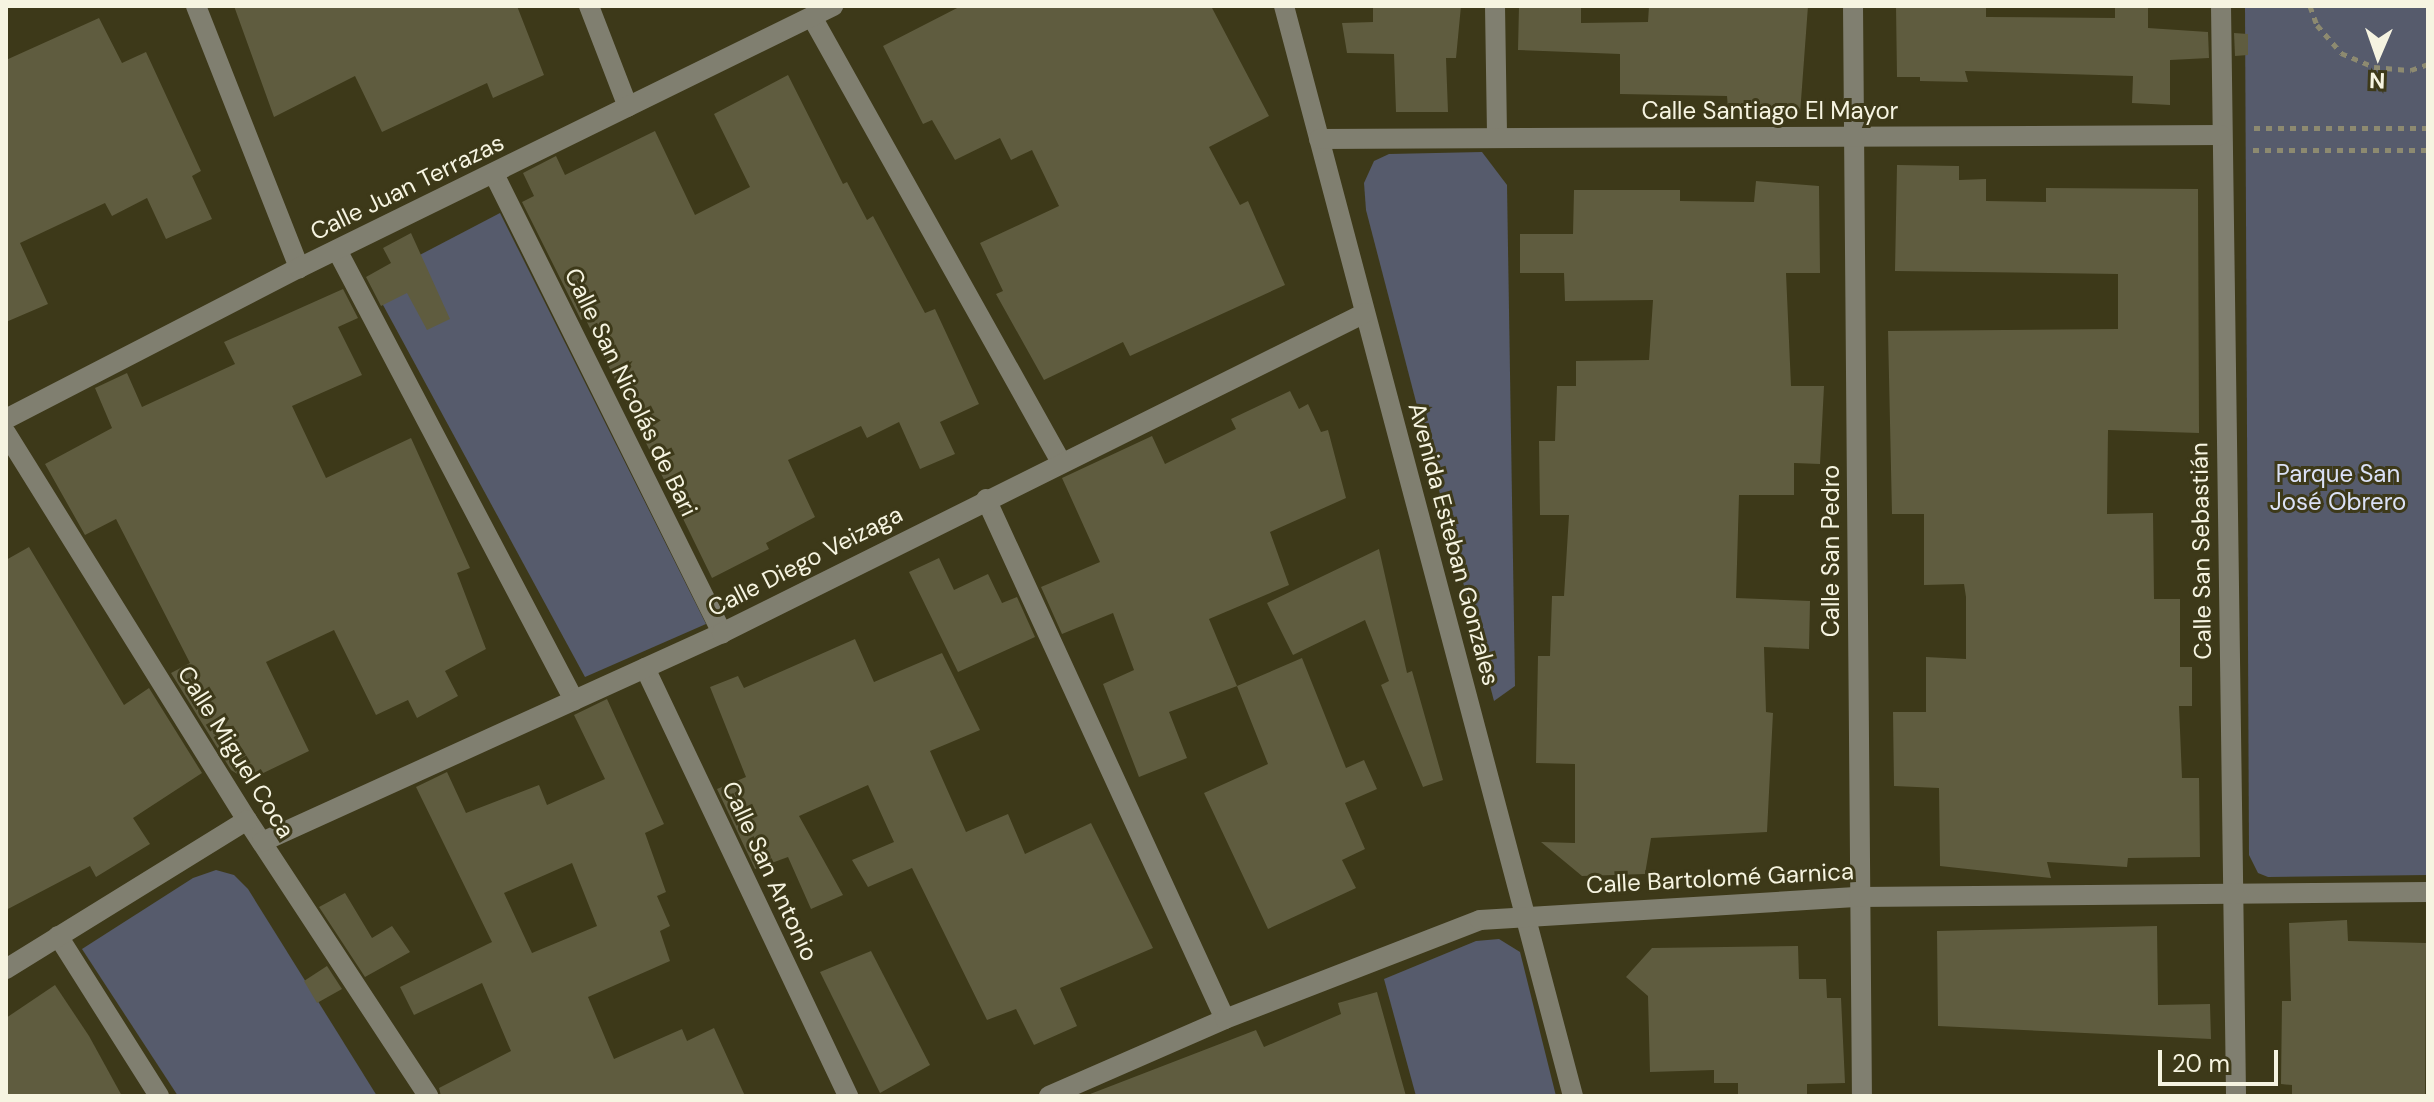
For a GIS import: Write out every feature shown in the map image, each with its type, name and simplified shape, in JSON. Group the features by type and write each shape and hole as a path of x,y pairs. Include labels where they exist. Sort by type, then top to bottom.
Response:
{"street":[{"path":"196,6 299,268"},
{"path":"589,6 628,107"},
{"name":"Calle Juan Terrazas","path":"6,419 299,268 833,6"},
{"name":"Avenida Esteban Gonzales","path":"1284,6 1573,1096"},
{"path":"1495,6 1497,138"},
{"name":"Calle San Pedro","path":"1853,6 1862,1096"},
{"name":"Calle San Sebastián","path":"2221,6 2236,1096"},
{"path":"812,17 1061,462"},
{"name":"Calle Santiago El Mayor","path":"1319,139 2221,135"},
{"name":"Calle San Nicolás de Bari","path":"494,174 722,633"},
{"path":"337,250 574,700"},
{"name":"Calle Diego Veizaga","path":"262,842 722,633 1365,313"},
{"name":"Calle Miguel Coca","path":"6,433 247,820 428,1096"},
{"path":"986,499 1225,1019"},
{"name":"Calle San Antonio","path":"645,668 848,1096"},
{"path":"6,969 247,820"},
{"name":"Calle Bartolomé Garnica","path":"1049,1096 1225,1019 1480,920 1527,914 1859,897 2428,892"},
{"path":"58,936 159,1096"}],"path":[{"path":"2310,6 2317,25 2341,53 2374,67 2411,70 2428,64"},
{"path":"2254,128 2428,128"},
{"path":"2253,150 2428,150"}],"green space":[{"name":"Parque San José Obrero","path":"2245,6 2428,6 2428,875 2268,877 2258,873 2249,855"},
{"path":"1482,152 1507,185 1515,686 1494,701 1366,210 1364,183 1374,161 1389,154"},
{"path":"500,213 706,624 585,677 370,281"},
{"path":"216,870 234,875 248,889 377,1096 178,1096 82,949 193,878"},
{"path":"1499,939 1520,952 1556,1096 1416,1096 1384,979 1476,941"}],"building":[{"path":"234,6 517,6 544,75 493,98 487,83 382,132 355,76 274,117"},
{"path":"961,6 1211,6 1269,116 1209,147 1240,205 1248,201 1285,285 1130,356 1123,342 1044,380 996,294 1003,291 980,243 1059,206 1032,150 1011,160 1000,138 955,160 932,120 923,124 883,46"},
{"path":"1373,6 1461,6 1456,58 1446,58 1448,112 1396,112 1394,54 1347,53 1342,23 1373,22"},
{"path":"1519,6 1581,6 1581,23 1648,22 1649,6 1808,6 1800,114 1728,109 1727,96 1620,94 1620,54 1518,50"},
{"path":"1896,6 1986,6 1986,17 2115,18 2115,6 2148,6 2148,28 2208,32 2209,58 2170,60 2170,105 2132,103 2133,76 1965,71 1968,82 1920,81 1920,77 1897,77"},
{"path":"99,18 122,63 146,52 201,171 192,176 212,219 166,239 147,198 112,216 105,203 20,243 48,304 6,322 6,60"},
{"path":"2234,33 2248,34 2248,55 2235,56"},
{"path":"788,75 843,184 847,182 867,220 873,216 925,313 935,309 979,404 940,422 955,454 920,469 899,422 867,438 861,426 788,460 815,517 766,543 769,549 712,578 585,318 581,320 522,202 534,196 523,173 556,156 565,175 655,131 695,215 750,187 714,114"},
{"path":"1897,165 1959,166 1959,180 1986,179 1986,201 2046,202 2046,188 2198,189 2199,433 2108,430 2107,514 2153,513 2154,599 2180,599 2180,667 2192,667 2192,706 2179,706 2182,778 2199,778 2200,857 2128,858 2127,867 2047,862 2051,878 1940,866 1939,788 1894,786 1893,712 1926,712 1926,657 1966,659 1966,597 1964,584 1924,585 1924,514 1892,514 1888,331 2118,329 2118,274 1895,271"},
{"path":"1756,181 1819,186 1820,273 1786,273 1791,386 1824,386 1820,464 1794,463 1794,495 1739,495 1736,598 1810,601 1809,649 1764,647 1766,712 1773,713 1767,832 1651,838 1645,874 1582,876 1541,842 1575,843 1575,764 1536,763 1538,656 1550,656 1552,596 1564,596 1569,515 1540,515 1539,441 1555,441 1557,386 1576,386 1576,361 1649,360 1653,300 1565,301 1564,273 1520,273 1520,234 1573,234 1574,190 1680,190 1680,201 1754,202"},
{"path":"411,233 450,319 427,330 407,293 381,306 366,277 391,263 383,248"},
{"path":"343,289 358,318 338,327 362,375 292,406 326,478 411,438 470,568 457,573 486,649 445,671 458,696 417,718 408,700 376,715 334,630 266,662 309,751 255,777 242,777 231,770 171,673 190,663 116,519 85,535 45,464 112,428 95,388 127,373 142,407 235,364 224,342"},
{"path":"1290,391 1299,409 1308,404 1321,432 1328,430 1346,498 1270,532 1289,585 1209,619 1237,686 1169,712 1187,758 1139,777 1103,684 1134,670 1113,613 1062,634 1041,587 1100,562 1062,478 1152,436 1165,464 1236,429 1231,419"},
{"path":"29,547 124,705 149,688 202,773 133,818 150,844 96,877 90,866 6,910 6,560"},
{"path":"1379,549 1407,673 1412,671 1443,780 1423,787 1381,685 1389,681 1365,620 1293,655 1267,603"},
{"path":"939,558 954,590 988,574 1002,603 1017,597 1035,637 958,672 909,572"},
{"path":"855,639 874,682 942,653 980,730 930,751 966,832 1008,814 1025,854 1091,823 1153,948 1060,988 1077,1026 1034,1045 1016,1009 987,1020 912,868 868,887 852,860 894,842 868,785 799,816 843,895 811,909 788,857 755,869 717,789 746,777 710,687 738,676 744,688"},
{"path":"1302,658 1346,768 1364,760 1377,789 1345,803 1365,849 1342,860 1356,888 1268,929 1204,793 1268,764 1237,686"},
{"path":"607,699 664,824 645,833 666,892 657,896 670,926 660,931 670,961 588,997 614,1059 682,1029 687,1041 714,1028 745,1096 441,1096 439,1088 511,1051 482,983 414,1015 400,987 492,942 416,787 447,772 466,813 539,785 547,805 605,779 574,715","holes":["572,863 597,926 532,953 504,893"]},
{"path":"345,893 372,938 392,926 410,952 365,977 319,907"},
{"path":"2347,920 2348,941 2426,943 2425,1096 2292,1096 2292,1085 2281,1084 2282,1001 2291,1001 2289,923"},
{"path":"2157,926 2158,1005 2210,1004 2211,1039 1938,1026 1937,931"},
{"path":"1798,946 1799,979 1826,979 1827,998 1841,998 1845,1083 1807,1084 1807,1096 1738,1096 1738,1083 1714,1083 1714,1070 1650,1072 1648,996 1626,977 1652,948"},
{"path":"871,951 930,1065 880,1093 820,972"},
{"path":"327,966 342,989 317,1003 304,981"},
{"path":"55,985 89,1036 122,1096 6,1096 6,1018"},
{"path":"1377,992 1406,1096 1085,1096 1256,1030 1264,1047 1341,1014 1338,1003"}]}
